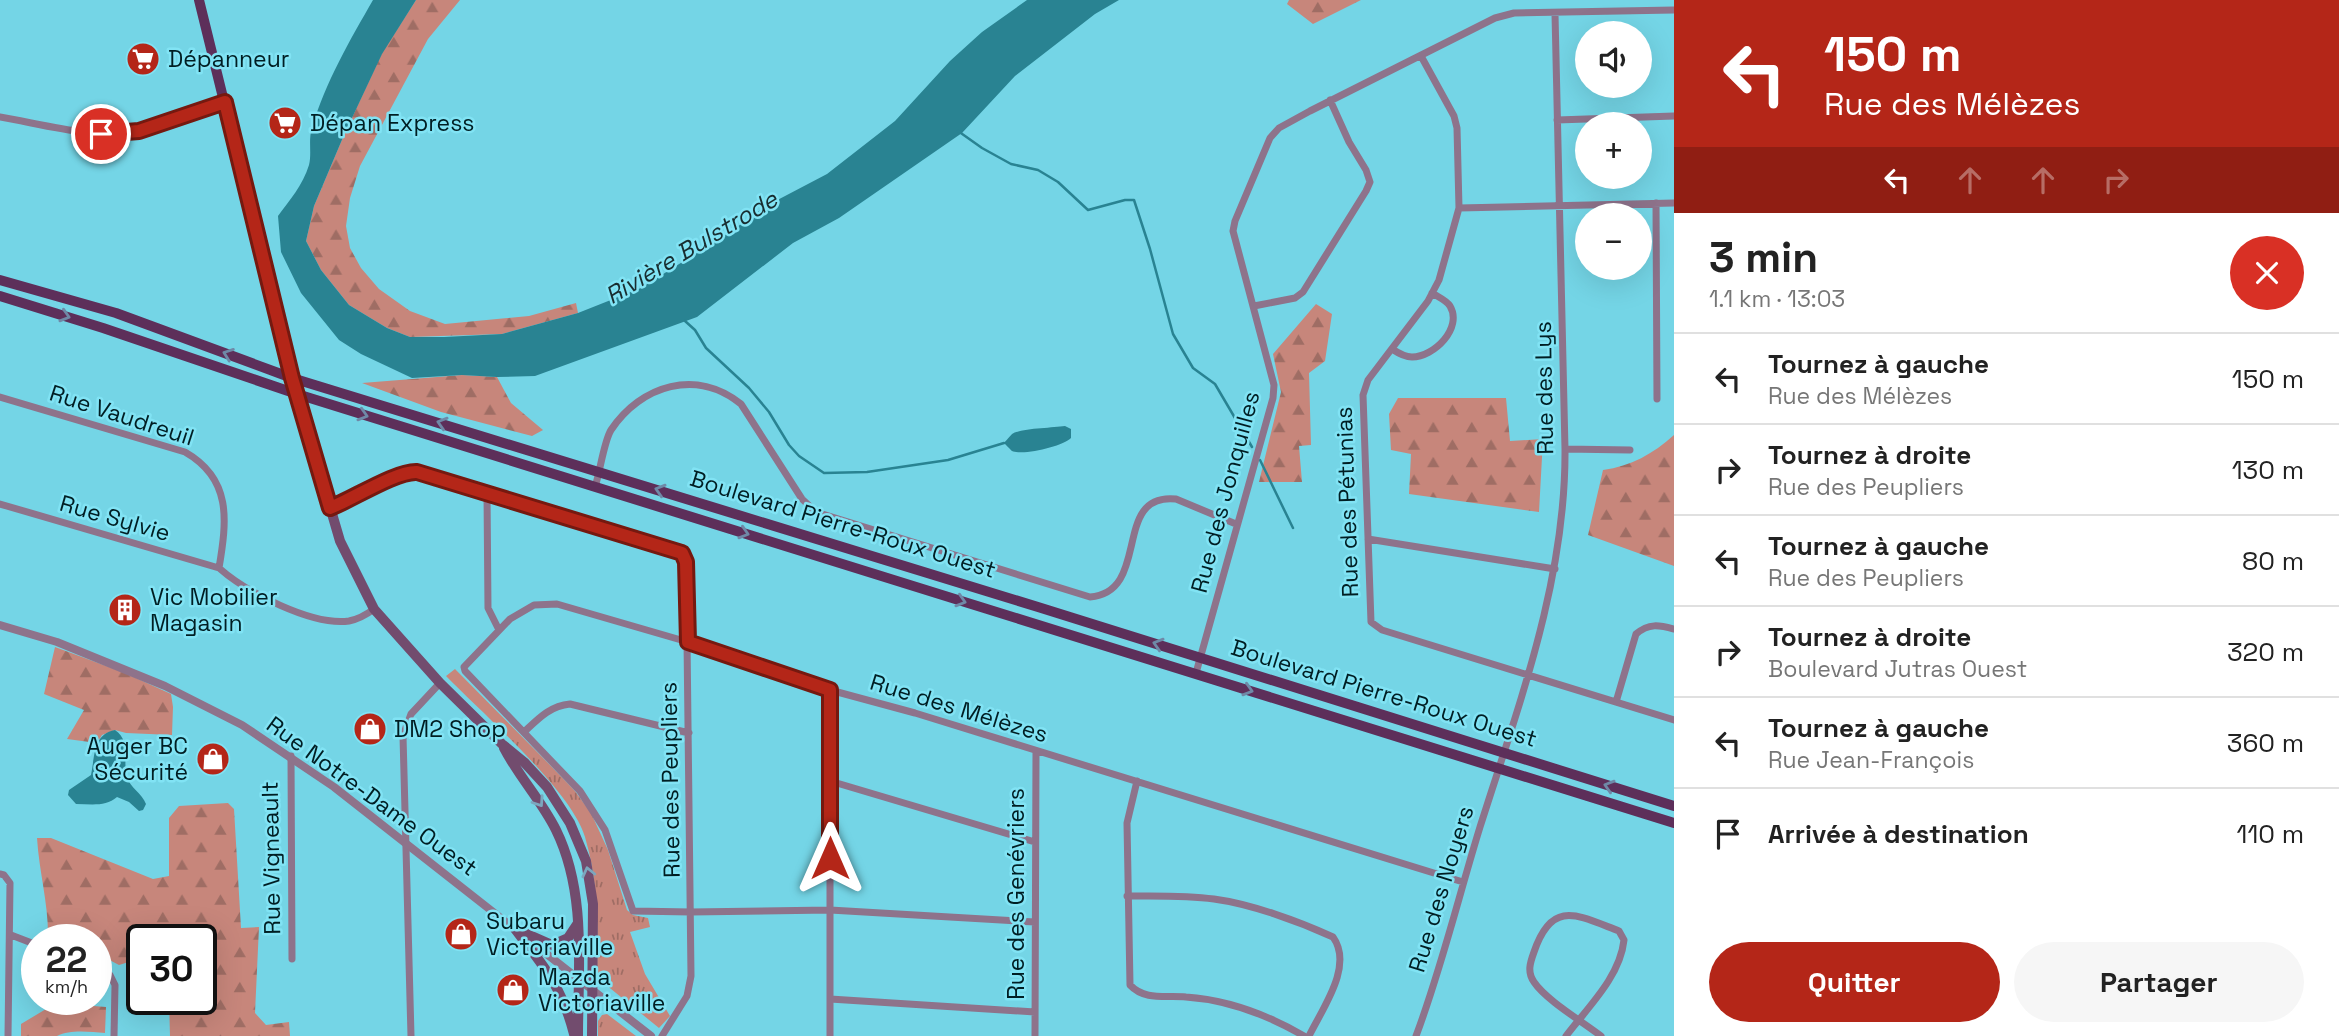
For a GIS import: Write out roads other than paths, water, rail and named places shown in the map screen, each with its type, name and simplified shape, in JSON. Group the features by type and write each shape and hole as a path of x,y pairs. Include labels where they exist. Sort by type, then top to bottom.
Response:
{"main road":[{"path":"199,0 292,378 330,508 350,564 374,609 440,683 524,762 560,806 570,823 586,861 593,904 592,1036"},
{"name":"Boulevard Pierre-Roux Ouest","path":"0,280 116,313 292,378 600,471 1674,806"},
{"name":"Boulevard Pierre-Roux Ouest","path":"0,296 297,394 1674,823"},
{"path":"502,744 516,771 557,832 574,888 578,923 576,1036"},
{"path":"515,929 552,945 568,939 578,923"},
{"path":"515,929 557,985 576,1036"}],"street":[{"name":"Rue des Jonquilles","path":"1196,673 1273,398 1274,385 1233,231 1235,220 1275,131 1330,100 1495,18 1514,13 1674,10"},
{"name":"Rue des Lys","path":"1503,752 1528,674 1555,569 1565,497 1555,14"},
{"name":"Rue des Pétunias","path":"1421,55 1454,116 1457,128 1459,208 1447,257 1432,293 1368,380 1363,395 1370,617 1375,627 1674,720"},
{"path":"1254,306 1295,298 1303,292 1370,182 1330,100"},
{"path":"0,117 101,134 118,134 139,131 225,102"},
{"path":"1557,120 1674,116"},
{"path":"1656,203 1657,399"},
{"path":"1459,208 1674,203"},
{"path":"1392,349 1404,356 1424,355 1444,340 1451,330 1454,317 1452,309 1432,293"},
{"path":"594,487 609,433 628,410 638,401 660,390 678,385 698,384 726,393 741,404 802,499 816,512 1090,597 1105,593 1121,579 1141,513 1153,501 1166,498 1185,502 1236,524"},
{"name":"Rue Vaudreuil","path":"0,397 173,448 198,460 213,475 221,491 225,510 219,568"},
{"path":"1565,449 1630,450"},
{"name":"Rue des Peupliers","path":"330,508 410,472 417,472 682,553 686,562 688,642 690,987 662,1036"},
{"path":"487,493 488,608 499,630"},
{"name":"Rue Sylvie","path":"0,505 219,568"},
{"path":"1368,539 1555,569"},
{"path":"219,568 247,589 268,600 324,618 352,621 374,609"},
{"name":"Rue des Mélèzes","path":"524,732 464,667 499,630 523,610 545,603 557,604 688,642 830,690 915,713 1463,882"},
{"path":"1616,702 1636,634 1643,628 1657,624 1674,629"},
{"name":"Rue Notre-Dame Ouest","path":"0,625 57,642 166,686 242,725 291,756 407,844 651,1036"},
{"path":"411,1036 403,736 411,714 440,683"},
{"path":"830,690 830,1036"},
{"path":"689,733 570,704 548,710 524,732 580,791 595,812 611,845 633,911 830,910 1035,922"},
{"name":"Rue des Genévriers","path":"1035,1036 1036,752"},
{"name":"Rue des Noyers","path":"1416,1034 1503,752"},
{"name":"Rue Vigneault","path":"291,756 292,959"},
{"path":"830,781 1035,842"},
{"path":"1127,896 1184,896 1216,900 1255,909 1333,937 1341,956 1338,971 1307,1036 1276,1019 1244,1008 1189,997 1138,993 1130,985 1127,896 1127,823 1137,781"},
{"path":"0,874 10,883 8,1036"},
{"path":"1566,1036 1579,1018 1612,976 1624,940 1619,931 1574,916 1558,917 1548,923 1540,934 1529,965 1530,976 1542,992 1579,1018 1601,1036"},
{"path":"11,935 21,939"},
{"path":"112,979 115,985 114,1036"},
{"path":"830,999 1035,1012"},
{"path":"1416,1034 1427,1036"}],"water":[{"path":"373,0 416,0 382,54 344,135 314,206 306,241 321,270 349,305 387,328 410,337 444,337 502,334 578,313 641,288 766,206 827,174 895,121 950,61 982,32 1027,0 1119,0 1095,14 1015,76 962,133 839,218 793,243 697,317 535,376 462,375 412,378 361,354 339,340 301,293 281,252 278,216 303,179 310,160 311,133 317,111 347,46"},
{"path":"1065,426 1071,429 1071,438 1052,447 1018,452 1012,451 1004,443 1017,432"},
{"path":"115,730 125,746 129,781 146,804 143,810 139,811 129,802 117,797 103,804 76,804 68,795 69,790 91,775 99,741 108,732"}],"waterway":[{"path":"958,131 1011,164 1038,170 1058,182 1088,210 1134,200 1173,334 1193,368 1215,384 1252,447"},
{"path":"685,321 695,330 706,348 749,388 799,456 824,473 867,472 948,460 1004,443"},
{"path":"1260,460 1293,528"}],"place":[{"name":"Dépanneur","path":"143,59"},
{"name":"Dépan Express","path":"285,123"},
{"name":"Vic Mobilier Magasin","path":"125,610"},
{"name":"DM2 Shop","path":"370,729"},
{"name":"Auger BC Sécurité","path":"213,759"},
{"name":"Subaru Victoriaville","path":"461,934"},
{"name":"Mazda Victoriaville","path":"513,990"}],"water label":[{"name":"Rivière Bulstrode","path":"691,247"}]}
